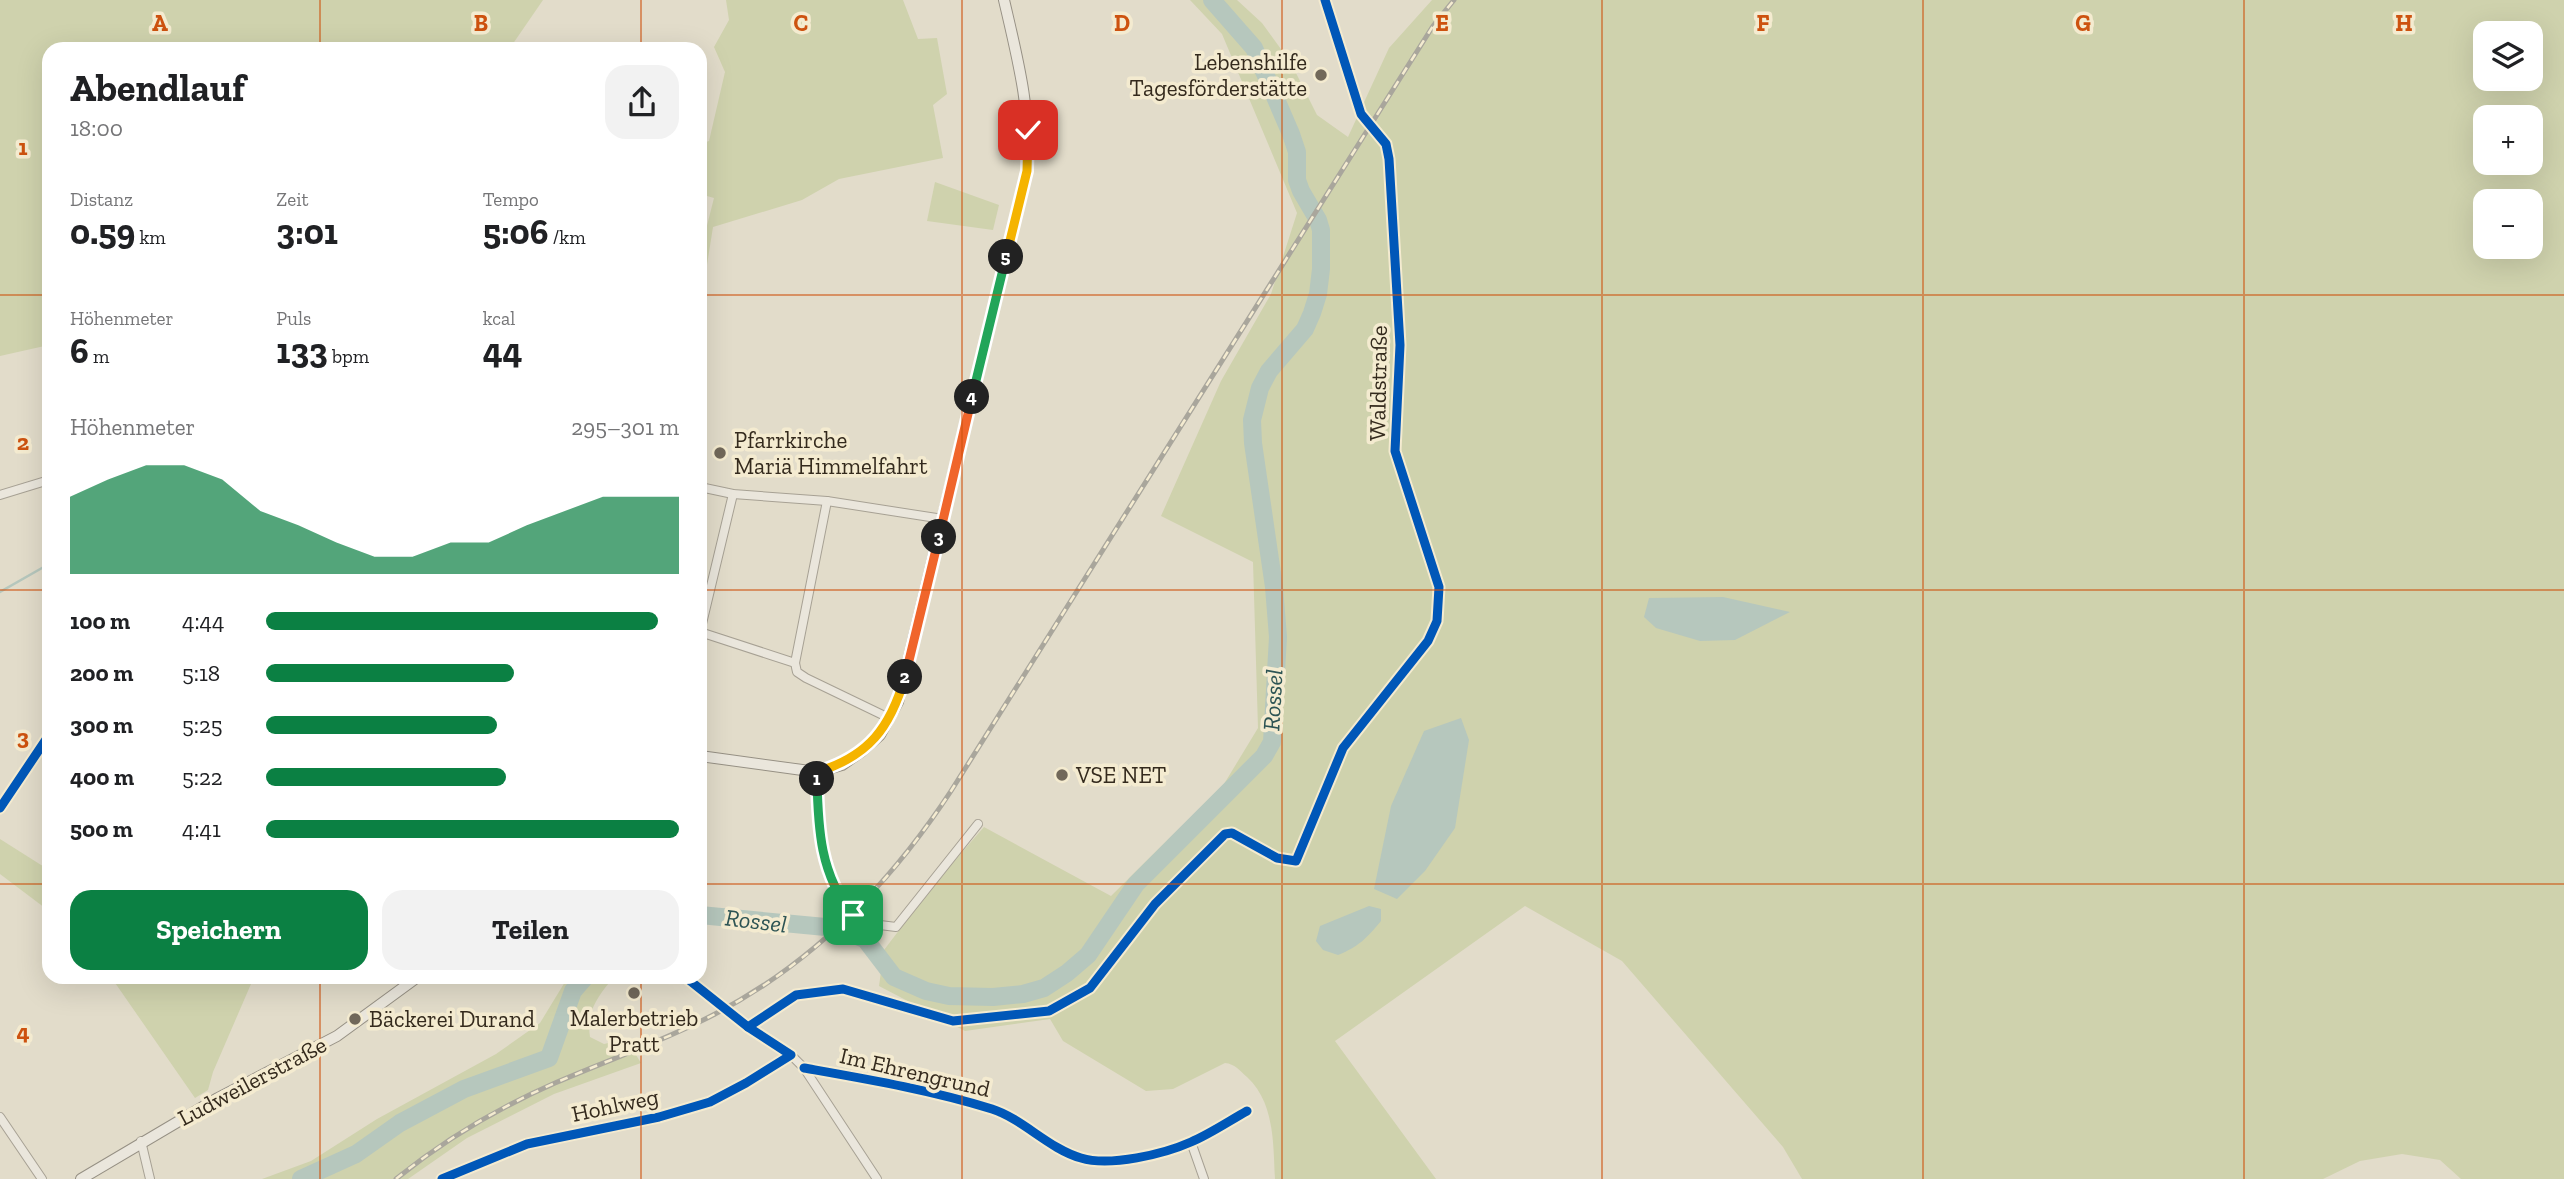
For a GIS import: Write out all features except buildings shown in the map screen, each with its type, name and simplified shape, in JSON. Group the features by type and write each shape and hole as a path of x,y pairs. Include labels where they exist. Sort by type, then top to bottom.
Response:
{"main road":[{"path":"707,757 817,772 842,765 880,735 898,702 1027,171 1028,130 1025,102 1004,0"},
{"name":"Ludweilerstraße","path":"81,1179 141,1141 337,1036 408,984"}],"street":[{"name":"Waldstraße","path":"1296,861 1343,748 1428,641 1437,621 1438,587 1395,451 1400,345 1390,159 1386,144 1361,114 1325,0"},
{"path":"0,495 42,482"},
{"path":"707,488 733,494 827,501 943,519"},
{"path":"707,603 733,494"},
{"path":"827,501 795,663 797,672 889,718"},
{"path":"707,634 795,663"},
{"path":"0,808 42,745"},
{"path":"817,772 818,818 825,863 834,886 853,915 864,923 896,928 978,824"},
{"path":"694,984 804,1068 877,1179"},
{"name":"Hohlweg","path":"442,1179 527,1144 659,1117 710,1102 747,1083 790,1055"},
{"name":"Im Ehrengrund","path":"804,1068 952,1098 996,1110 1046,1141 1082,1159 1118,1161 1191,1142 1247,1111"},
{"path":"0,1117 42,1179"},
{"path":"141,1141 150,1179"},
{"path":"1191,1142 1204,1179"}],"green space":[{"path":"0,0 543,0 514,42 42,42 42,347 0,356"},
{"path":"726,0 903,0 918,39 937,38 947,94 933,105 943,158 839,179 802,200 713,227 707,265 707,226 714,198 707,196 707,142 725,72 714,47 729,20"},
{"path":"1190,0 1237,0 1262,23 1291,63 1317,115 1348,137 1389,48 1432,0 2564,0 2564,1179 2461,1179 2440,1160 2402,1154 2360,1161 2323,1179 1802,1179 1783,1147 1622,961 1525,906 1335,1041 1436,1179 1275,1179 1273,1138 1268,1111 1256,1087 1232,1065 1225,1063 1173,1089 1146,1091 1063,1041 1050,1019 965,1031 879,986 884,950 935,883 984,827 1111,896 1224,784 1258,728 1253,562 1161,516 1221,381 1271,294 1297,213 1222,34"},
{"path":"935,182 999,205 993,230 927,221"},
{"path":"0,839 42,866 42,906 0,874"},
{"path":"116,984 251,984 213,1072 208,1090 195,1098"},
{"path":"564,984 608,984 594,1004 590,1019 590,1037 604,1044 626,1039 641,1063 554,1094 467,1138 408,1179 262,1179 311,1161 377,1119 496,1054 540,1023"}],"shaded area":[{"path":"1723,597 1790,612 1735,640 1700,641 1656,628 1644,617 1649,598"},
{"path":"1461,718 1469,740 1455,828 1425,871 1397,899 1374,889 1391,806 1424,731"},
{"path":"1369,906 1381,909 1381,921 1367,937 1338,955 1323,950 1316,941 1320,926"}],"waterway":[{"name":"Rossel","path":"707,916 836,928 865,939 894,977 926,991 949,996 993,997 1023,994 1044,988 1088,955 1136,884 1264,756 1272,742 1278,637 1252,420 1260,388 1269,371 1305,329 1312,313 1321,269 1321,230 1301,191 1297,180 1297,152 1254,48 1212,0"},
{"path":"0,592 42,568"},
{"name":"Rossel","path":"301,1179 356,1154 400,1123 464,1089 549,1058 573,991 579,984"}],"railway":[{"path":"396,1179 452,1138 513,1103 676,1033 751,993 818,945 876,889 951,791 1433,26 1454,0"}],"cycle path":[{"path":"748,1027 796,995 843,989 953,1021 1049,1011 1090,988 1155,904 1225,834 1232,833 1277,858 1296,861 1343,748 1428,641 1437,621 1439,587 1395,451 1400,345 1389,159 1386,144 1361,114 1325,0"},
{"path":"0,808 42,745"},
{"path":"442,1179 527,1144 659,1117 710,1102 791,1055 748,1027 694,984"},
{"path":"804,1068 922,1091 992,1109 1069,1154 1093,1160 1137,1158 1180,1147 1247,1111"}],"place":[{"name":"Lebenshilfe Tagesförderstätte","path":"1321,75"},
{"name":"Pfarrkirche Mariä Himmelfahrt","path":"720,453"},
{"name":"VSE NET","path":"1062,775"},
{"name":"Malerbetrieb Pratt","path":"634,993"},
{"name":"Bäckerei Durand","path":"355,1019"}],"route":[{"path":"853,915 834,886 825,863 820,841 817,772 842,765 862,751 880,735 898,702 1027,171 1028,130"}]}
